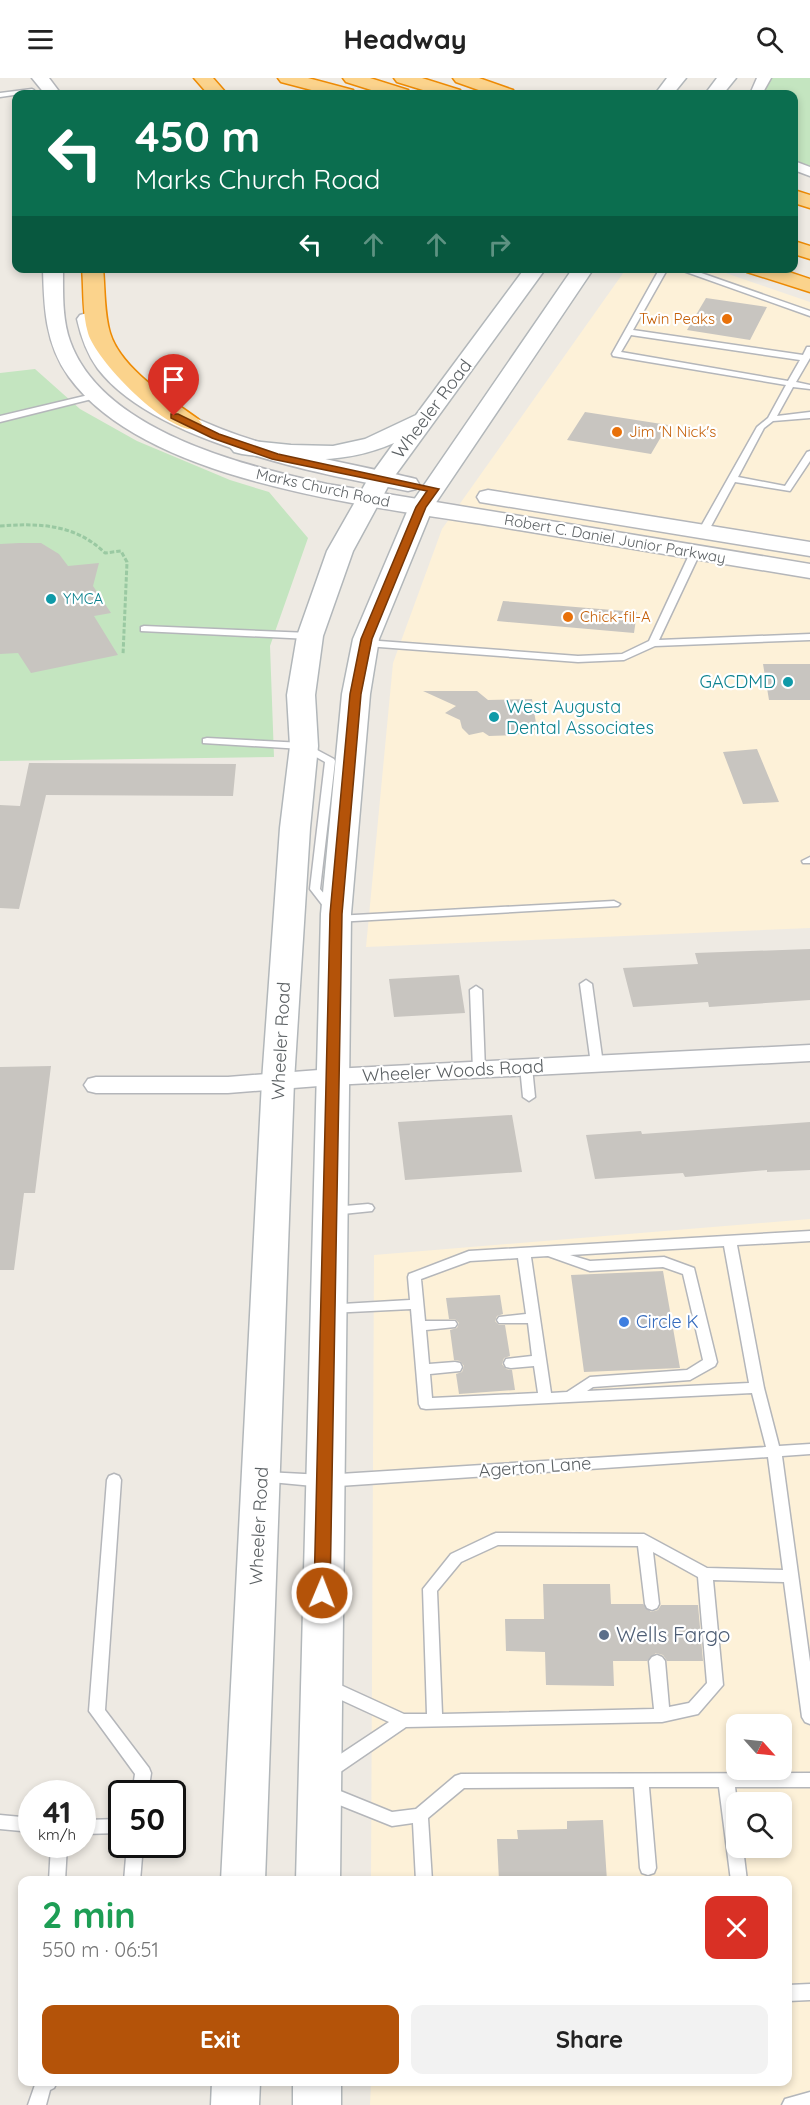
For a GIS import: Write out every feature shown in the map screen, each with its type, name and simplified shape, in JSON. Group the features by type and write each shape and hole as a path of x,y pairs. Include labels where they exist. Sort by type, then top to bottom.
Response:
{"highway":[{"path":"203,78 214,90"},
{"path":"352,78 389,90"},
{"path":"403,78 440,90"},
{"path":"462,78 495,90"},
{"path":"290,79 311,90"},
{"path":"290,79 331,90"},
{"path":"93,273 99,333 106,347 133,382 190,424"},
{"path":"770,273 810,286"}],"main road":[{"path":"667,90 677,78"},
{"path":"717,90 727,78"},
{"name":"Wheeler Road","path":"243,1876 278,1081 294,840 304,746 301,695 310,636 340,551 375,489 532,273"},
{"path":"318,1876 336,917 356,694 366,643 427,498 460,446 581,273"},
{"path":"242,447 298,454 334,454 366,447 393,436 429,413"},
{"path":"235,2105 236,2086"},
{"path":"317,2086 317,2105"}],"street":[{"name":"Marks Church Road","path":"53,273 60,341 76,371 97,395 141,427 191,452 283,482 375,489 427,498"},
{"name":"Marks Church Road","path":"82,273 86,316 91,337 108,368 143,399 190,424 242,447 306,465 375,489"},
{"name":"Robert C. Daniel Junior Parkway","path":"427,498 704,530 810,549"},
{"name":"Robert C. Daniel Junior Parkway","path":"427,498 695,553 810,572"},
{"name":"Wheeler Woods Road","path":"96,1085 228,1085 332,1077 810,1053"}],"lane":[{"path":"15,90 34,85"},
{"path":"661,273 616,354 792,382 810,387"},
{"path":"692,273 810,314"},
{"path":"628,332 806,358"},
{"path":"704,530 757,433 771,419 810,349"},
{"path":"0,419 97,395"},
{"path":"771,419 810,415"},
{"path":"733,479 787,489 810,454"},
{"path":"653,643 695,553"},
{"path":"144,629 310,636"},
{"path":"366,643 578,659 624,657 653,643 810,637"},
{"path":"207,741 304,746 330,761 315,889 336,917 399,918 614,904"},
{"path":"586,984 597,1064"},
{"path":"476,990 479,1070"},
{"path":"526,1067 530,1097"},
{"path":"331,1211 368,1208"},
{"path":"757,1388 426,1404 414,1276 469,1256 810,1236"},
{"path":"730,1241 757,1388 774,1452 810,1717"},
{"path":"524,1252 545,1398"},
{"path":"546,1252 590,1266 664,1262 688,1270 710,1362 690,1375 590,1382 570,1397"},
{"path":"329,1308 417,1304"},
{"path":"504,1320 533,1318"},
{"path":"418,1326 450,1324"},
{"path":"511,1363 539,1361"},
{"path":"423,1370 455,1366"},
{"name":"Agerton Lane","path":"261,1476 324,1480 810,1449"},
{"path":"114,1480 97,1711 143,1773 142,1780"},
{"path":"435,1719 430,1588 456,1558 496,1539 644,1540 705,1574 791,1576"},
{"path":"644,1540 652,1604"},
{"path":"320,1683 403,1721 662,1715 693,1710 715,1685 705,1574"},
{"path":"657,1661 662,1715"},
{"path":"403,1721 319,1784 392,1819 420,1815 461,1781 726,1780 738,1876"},
{"path":"641,1780 648,1868"},
{"path":"792,1780 810,1780"},
{"path":"420,1815 424,1876"},
{"path":"0,1822 18,1824"},
{"path":"57,1876 58,1858"},
{"path":"132,1876 134,1858"},
{"path":"792,1993 810,1992"},
{"path":"37,2105 44,2086"},
{"path":"791,2105 810,2100"}],"path":[{"path":"0,526 35,525 64,528 89,538 105,554 122,551 127,562 123,655"}],"shaded area":[{"path":"623,273 726,273 810,302 810,928 366,947 393,663 442,529"},
{"path":"810,1219 810,2105 370,2105 371,2086 792,2086 792,1876 371,1876 374,1255"}],"green space":[{"path":"765,78 810,78 810,169 798,162 798,90 760,90"},
{"path":"35,369 80,409 137,441 230,480 269,492 308,538 270,646 274,757 0,761 0,373"}],"building":[{"name":"Twin Peaks","path":"706,298 767,307 750,340 687,330"},
{"name":"Jim 'N Nick's","path":"585,412 668,425 651,454 567,440"},
{"name":"YMCA","path":"41,543 59,554 68,566 99,563 93,586 111,613 94,616 118,655 31,673 18,653 0,654 0,544"},
{"name":"Chick-fil-A","path":"503,601 637,612 634,633 497,621"},
{"name":"GACDMD","path":"763,664 810,664 810,700 769,700"},
{"name":"West Augusta Dental Associates","path":"423,691 477,691 488,700 532,699 537,729 516,735 489,736 483,732 469,735 462,728 460,720 445,713 456,706"},
{"path":"757,749 779,802 743,804 723,752"},
{"path":"29,763 236,764 233,796 46,795 19,909 0,908 0,805 20,806"},
{"path":"810,949 810,1000 709,1007 708,1002 633,1007 623,968 698,964 695,953"},
{"path":"459,975 465,1013 394,1017 389,979"},
{"path":"51,1066 35,1193 24,1193 14,1270 0,1270 0,1067"},
{"path":"512,1115 522,1172 405,1180 398,1122"},
{"path":"810,1122 810,1170 767,1172 767,1170 685,1177 683,1173 595,1179 586,1135 641,1131 642,1134"},
{"name":"Circle K","path":"663,1271 680,1368 584,1372 571,1275"},
{"path":"500,1295 503,1314 497,1316 495,1321 499,1325 505,1325 510,1356 504,1358 502,1364 506,1369 512,1370 515,1390 459,1394 456,1374 462,1372 464,1366 460,1361 454,1360 450,1330 457,1328 459,1323 455,1319 449,1319 446,1298"},
{"name":"Wells Fargo","path":"543,1584 610,1584 611,1604 643,1604 651,1612 658,1610 661,1605 698,1605 703,1661 667,1661 663,1655 656,1653 647,1661 613,1661 614,1686 546,1685 545,1652 506,1651 505,1619 544,1619"},
{"path":"603,1820 607,1876 499,1876 497,1839 518,1839 517,1830 567,1829 567,1821"}],"place":[{"name":"Twin Peaks","path":"727,319"},
{"name":"Jim 'N Nick's","path":"617,432"},
{"name":"YMCA","path":"51,599"},
{"name":"Chick-fil-A","path":"568,617"},
{"name":"GACDMD","path":"788,682"},
{"name":"West Augusta Dental Associates","path":"494,717"},
{"name":"Circle K","path":"624,1322"},
{"name":"Wells Fargo","path":"604,1635"}],"route":[{"path":"174,416 242,447 275,457 339,472 434,489 421,507 366,639 356,694 336,914 322,1593"}]}
